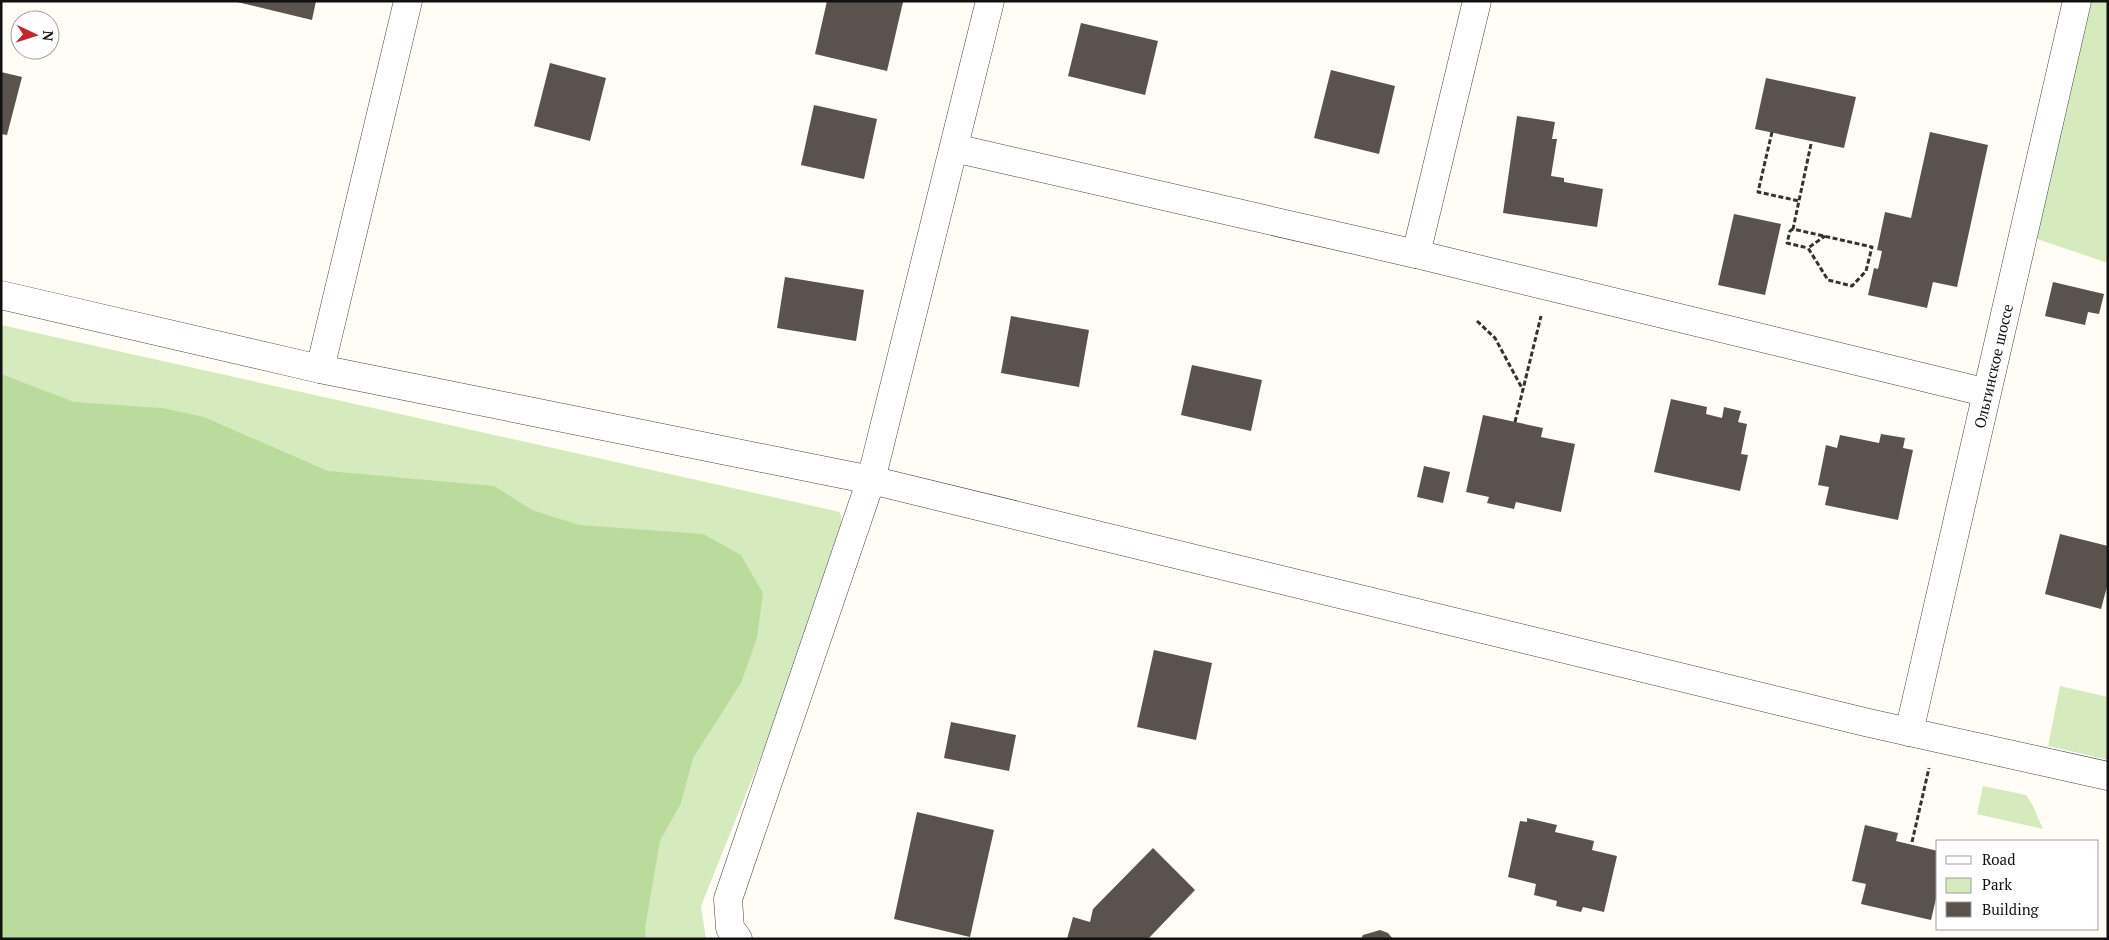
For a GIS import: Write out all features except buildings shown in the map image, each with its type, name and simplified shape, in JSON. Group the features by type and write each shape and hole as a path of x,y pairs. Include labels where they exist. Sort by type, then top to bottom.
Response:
{"street":[{"path":"320,369 408,1"},
{"path":"738,939 730,928 728,899 871,480 990,1"},
{"path":"1416,254 1477,1"},
{"path":"1909,732 1984,392 2076,1"},
{"name":"Ольгинское шоссе","path":"1909,732 2076,1"},
{"path":"954,148 1416,254 1984,392"},
{"path":"1,295 320,369 871,480 1909,732 2108,776"}],"path":[{"path":"1772,132 1758,192 1799,201"},
{"path":"1793,229 1872,247 1866,270 1852,286 1828,280 1808,248 1788,243 1790,231 1793,229 1811,144"},
{"path":"1808,248 1825,236"},
{"path":"1476,321 1494,338 1523,391"},
{"path":"1515,422 1539,324"},
{"path":"1912,842 1922,801"}],"green space":[{"path":"2090,1 2108,1 2108,263 2031,237"},
{"path":"1,325 840,512 846,545 701,906 706,939 1,939"},
{"path":"1,374 74,402 162,408 204,417 328,471 494,486 532,510 579,525 703,534 741,555 763,593 757,638 741,683 693,758 681,803 660,841 645,928 646,939 1,939"},
{"path":"2060,686 2108,697 2108,760 2048,746"},
{"path":"1983,786 2026,795 2043,829 1977,814"}]}
